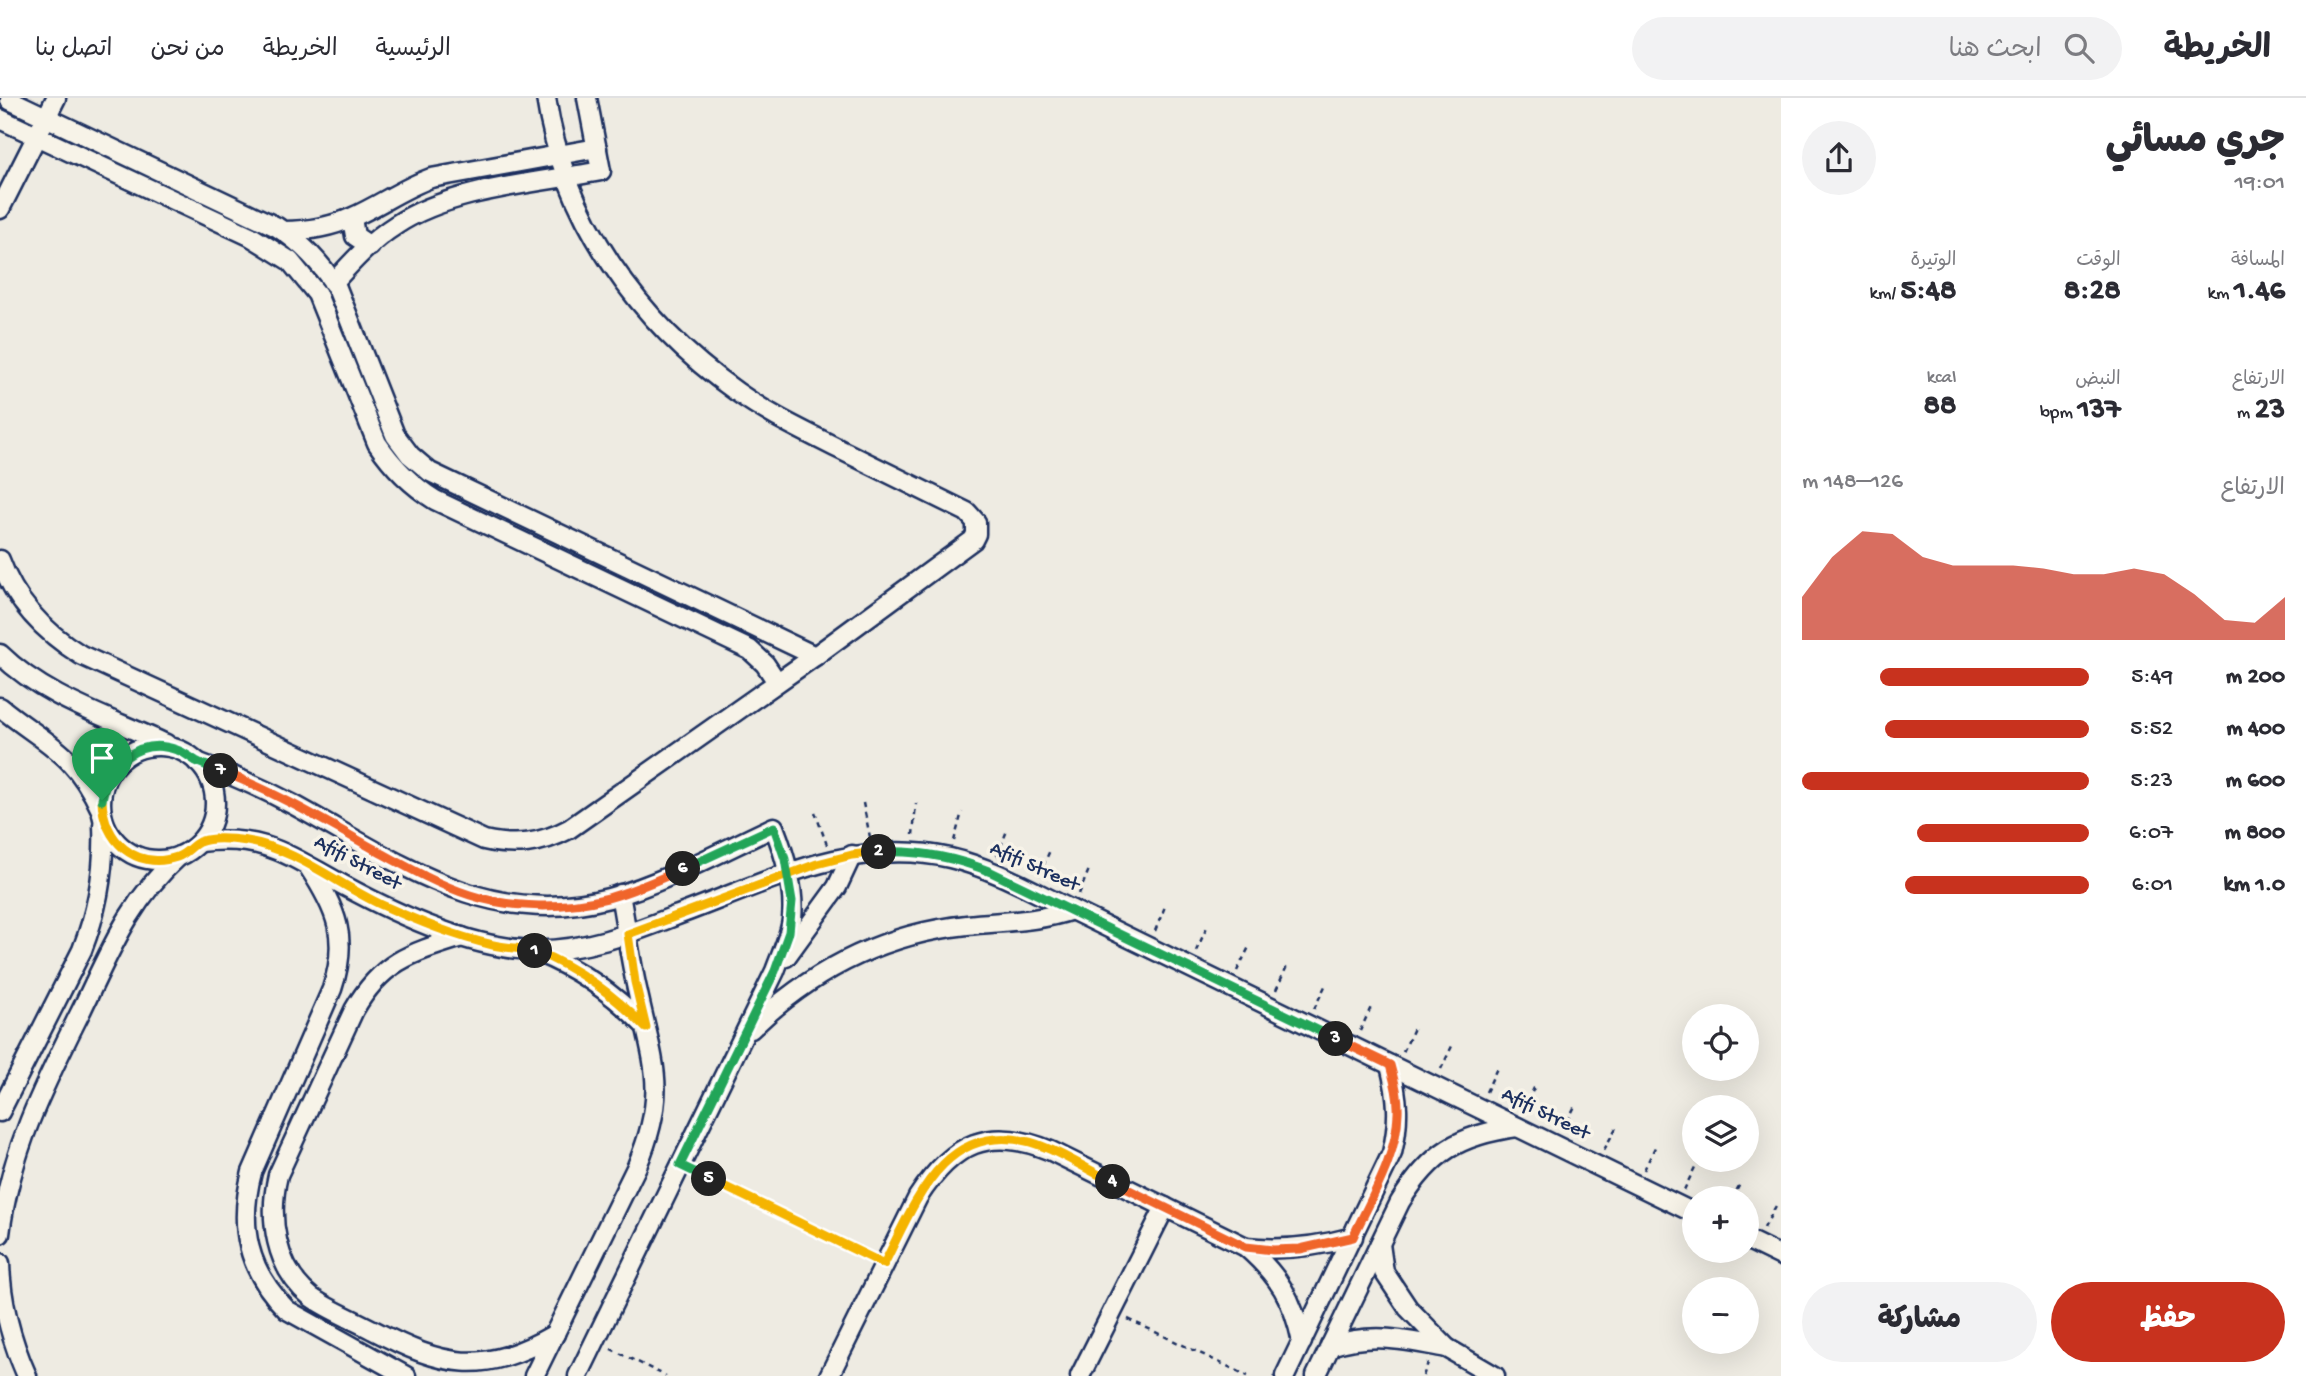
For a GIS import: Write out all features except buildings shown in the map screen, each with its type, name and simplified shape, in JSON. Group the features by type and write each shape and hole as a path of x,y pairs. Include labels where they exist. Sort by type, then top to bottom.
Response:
{"street":[{"path":"0,209 56,98"},
{"path":"0,560 12,587 33,617 55,638 81,655 484,841 512,845 541,841 569,829 815,656 968,544 976,534 976,522 967,512 763,409 699,363 670,337 631,292 594,236 558,155 546,98"},
{"path":"333,283 370,246 410,216 444,202 601,171 587,98"},
{"path":"777,682 765,664 741,646 435,500 401,474 377,443 317,293 300,271 277,251 250,236 0,119 11,99 284,231 305,247 318,260 333,283 394,435 419,463 445,481 815,656"},
{"path":"284,231 319,228 352,218 394,193 431,178 597,148"},
{"path":"352,218 355,236 370,246"},
{"path":"345,364 365,358"},
{"path":"435,500 445,481"},
{"path":"765,664 781,640"},
{"path":"0,654 32,681 54,694 197,761 211,782 215,808 213,820 200,842 161,872 132,909 29,1121 14,1160 0,1234"},
{"path":"0,707 65,755 86,782 108,831 116,842 139,857 166,860 179,856"},
{"path":"0,1112 92,925 103,872 104,787 116,765 138,750 150,747 175,749"},
{"name":"Afifi Street","path":"197,761 258,786 431,880 472,896 517,904 561,905 620,894 649,884 774,827 788,874"},
{"name":"Afifi Street","path":"200,842 222,839 255,842 286,852 381,904 463,937 496,946 533,950 581,947 628,934 833,859 872,852 911,852 950,858 991,872 1148,946 1682,1207"},
{"path":"775,971 837,887 852,855"},
{"path":"306,863 326,893 336,917 341,941 340,966 252,1172 246,1193 246,1234 261,1277 273,1296 288,1311 406,1376"},
{"path":"581,1372 775,971 792,918 788,874"},
{"path":"534,1376 649,1138 655,1110 657,1082 635,982 620,894"},
{"path":"740,1039 788,995 820,973 866,950 915,933 966,925 1029,921 1072,910"},
{"path":"463,937 421,950 400,960 381,973 365,990 278,1175 273,1195 275,1234 288,1270 311,1297 440,1362 464,1366 489,1365 534,1349 555,1334"},
{"path":"533,950 582,973 626,1006 646,1028"},
{"path":"1285,1376 1392,1153 1399,1110 1393,1066"},
{"path":"1316,1376 1415,1177 1436,1157 1461,1141 1488,1131 1516,1127"},
{"path":"829,1376 918,1197 939,1167 968,1145 1001,1138 1030,1142 1246,1247 1267,1266 1284,1288 1296,1314 1302,1342"},
{"path":"1080,1376 1165,1208"},
{"path":"1246,1247 1300,1249 1353,1237"},
{"path":"1380,1244 1384,1272 1398,1296 1447,1348 1495,1376"},
{"path":"1759,1246 1781,1256"},
{"path":"0,1263 6,1315 16,1353 27,1376"},
{"path":"1330,1346 1367,1337 1387,1337 1447,1348"}],"path":[{"path":"863,803 872,852"},
{"path":"911,852 916,803"},
{"path":"815,812 833,859"},
{"path":"950,858 962,812"},
{"path":"991,872 1008,828"},
{"path":"1031,891 1051,848"},
{"path":"1072,910 1090,867"},
{"path":"1148,946 1166,904"},
{"path":"1188,966 1208,925"},
{"path":"1229,986 1250,945"},
{"path":"1268,1005 1288,964"},
{"path":"1307,1024 1327,982"},
{"path":"1353,1047 1372,1004"},
{"path":"1393,1066 1415,1026"},
{"path":"1433,1086 1453,1044"},
{"path":"1478,1108 1498,1066"},
{"path":"1516,1127 1536,1084"},
{"path":"1555,1145 1576,1104"},
{"path":"1597,1166 1618,1124"},
{"path":"1637,1186 1657,1143"},
{"path":"680,1165 884,1264"},
{"path":"1677,1205 1693,1172"},
{"path":"1759,1230 1778,1202"},
{"path":"1112,1311 1248,1376"},
{"path":"595,1341 666,1376"}],"route":[{"path":"102,800 102,812 108,831 126,851 139,857 166,860 179,856 200,842 222,839 266,845 286,852 343,885 421,921 463,937 496,946 533,950 558,961 605,989 626,1006 646,1028 635,982 628,934 788,874 833,859 872,852 911,852 950,858 978,866 1072,910 1390,1065 1399,1110 1392,1153 1353,1237 1300,1249 1273,1250 1246,1247 1030,1142 1001,1138 968,1145 947,1159 932,1175 884,1264 680,1165 775,971 789,932 792,901 788,874 785,859 774,827 649,884 606,898 561,905 517,904 472,896 431,880 258,786 175,749 150,747 126,757 109,775 102,800"}]}
